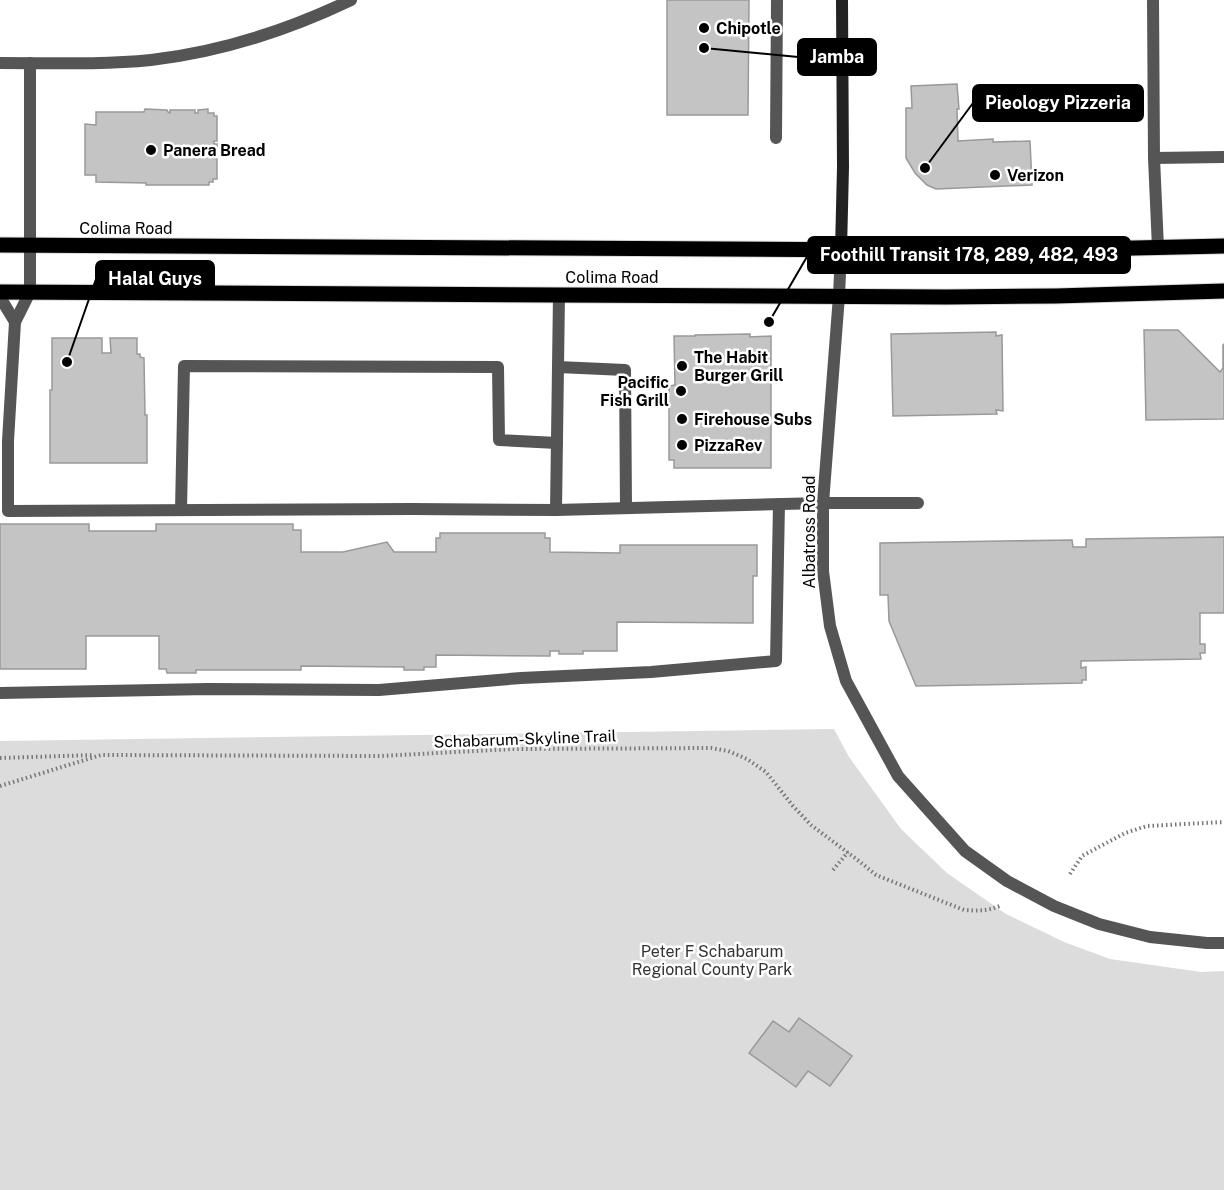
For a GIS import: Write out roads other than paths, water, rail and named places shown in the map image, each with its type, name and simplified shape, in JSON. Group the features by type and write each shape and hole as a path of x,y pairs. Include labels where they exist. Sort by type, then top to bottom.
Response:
{"main road":[{"name":"Colima Road","path":"0,245 842,250 1224,246"},
{"name":"Colima Road","path":"0,292 1056,296 1224,291"}],"street":[{"path":"0,63 119,62 191,53 260,37 312,18 351,0"},
{"path":"776,138 777,0"},
{"name":"Albatross Road","path":"842,0 842,250 823,503 823,571 830,626 846,681 898,776 965,850 1007,881 1054,906 1099,924 1150,937 1224,943"},
{"path":"1153,0 1154,158 1158,248"},
{"path":"30,63 30,292 15,322 4,511 556,510 823,503 918,503"},
{"path":"1154,158 1224,157"},
{"path":"556,510 559,295"},
{"path":"0,297 15,322"},
{"path":"181,510 184,366 498,367 499,440 557,443"},
{"path":"558,367 625,370 626,508"},
{"path":"0,693 208,689 380,690 521,678 651,672 776,662 779,504"}],"place":[{"name":"Chipotle","path":"704,28"},
{"name":"Jamba","path":"704,48"},
{"name":"Panera Bread","path":"151,150"},
{"name":"Pieology Pizzeria","path":"925,168"},
{"name":"Verizon","path":"995,175"},
{"name":"Foothill Transit 178, 289, 482, 493","path":"769,322"},
{"name":"Halal Guys","path":"67,362"},
{"name":"The Habit Burger Grill","path":"682,366"},
{"name":"Pacific Fish Grill","path":"681,391"},
{"name":"Firehouse Subs","path":"682,419"},
{"name":"PizzaRev","path":"682,445"}],"park label":[{"name":"Peter F Schabarum Regional County Park","path":"712,960"}]}
